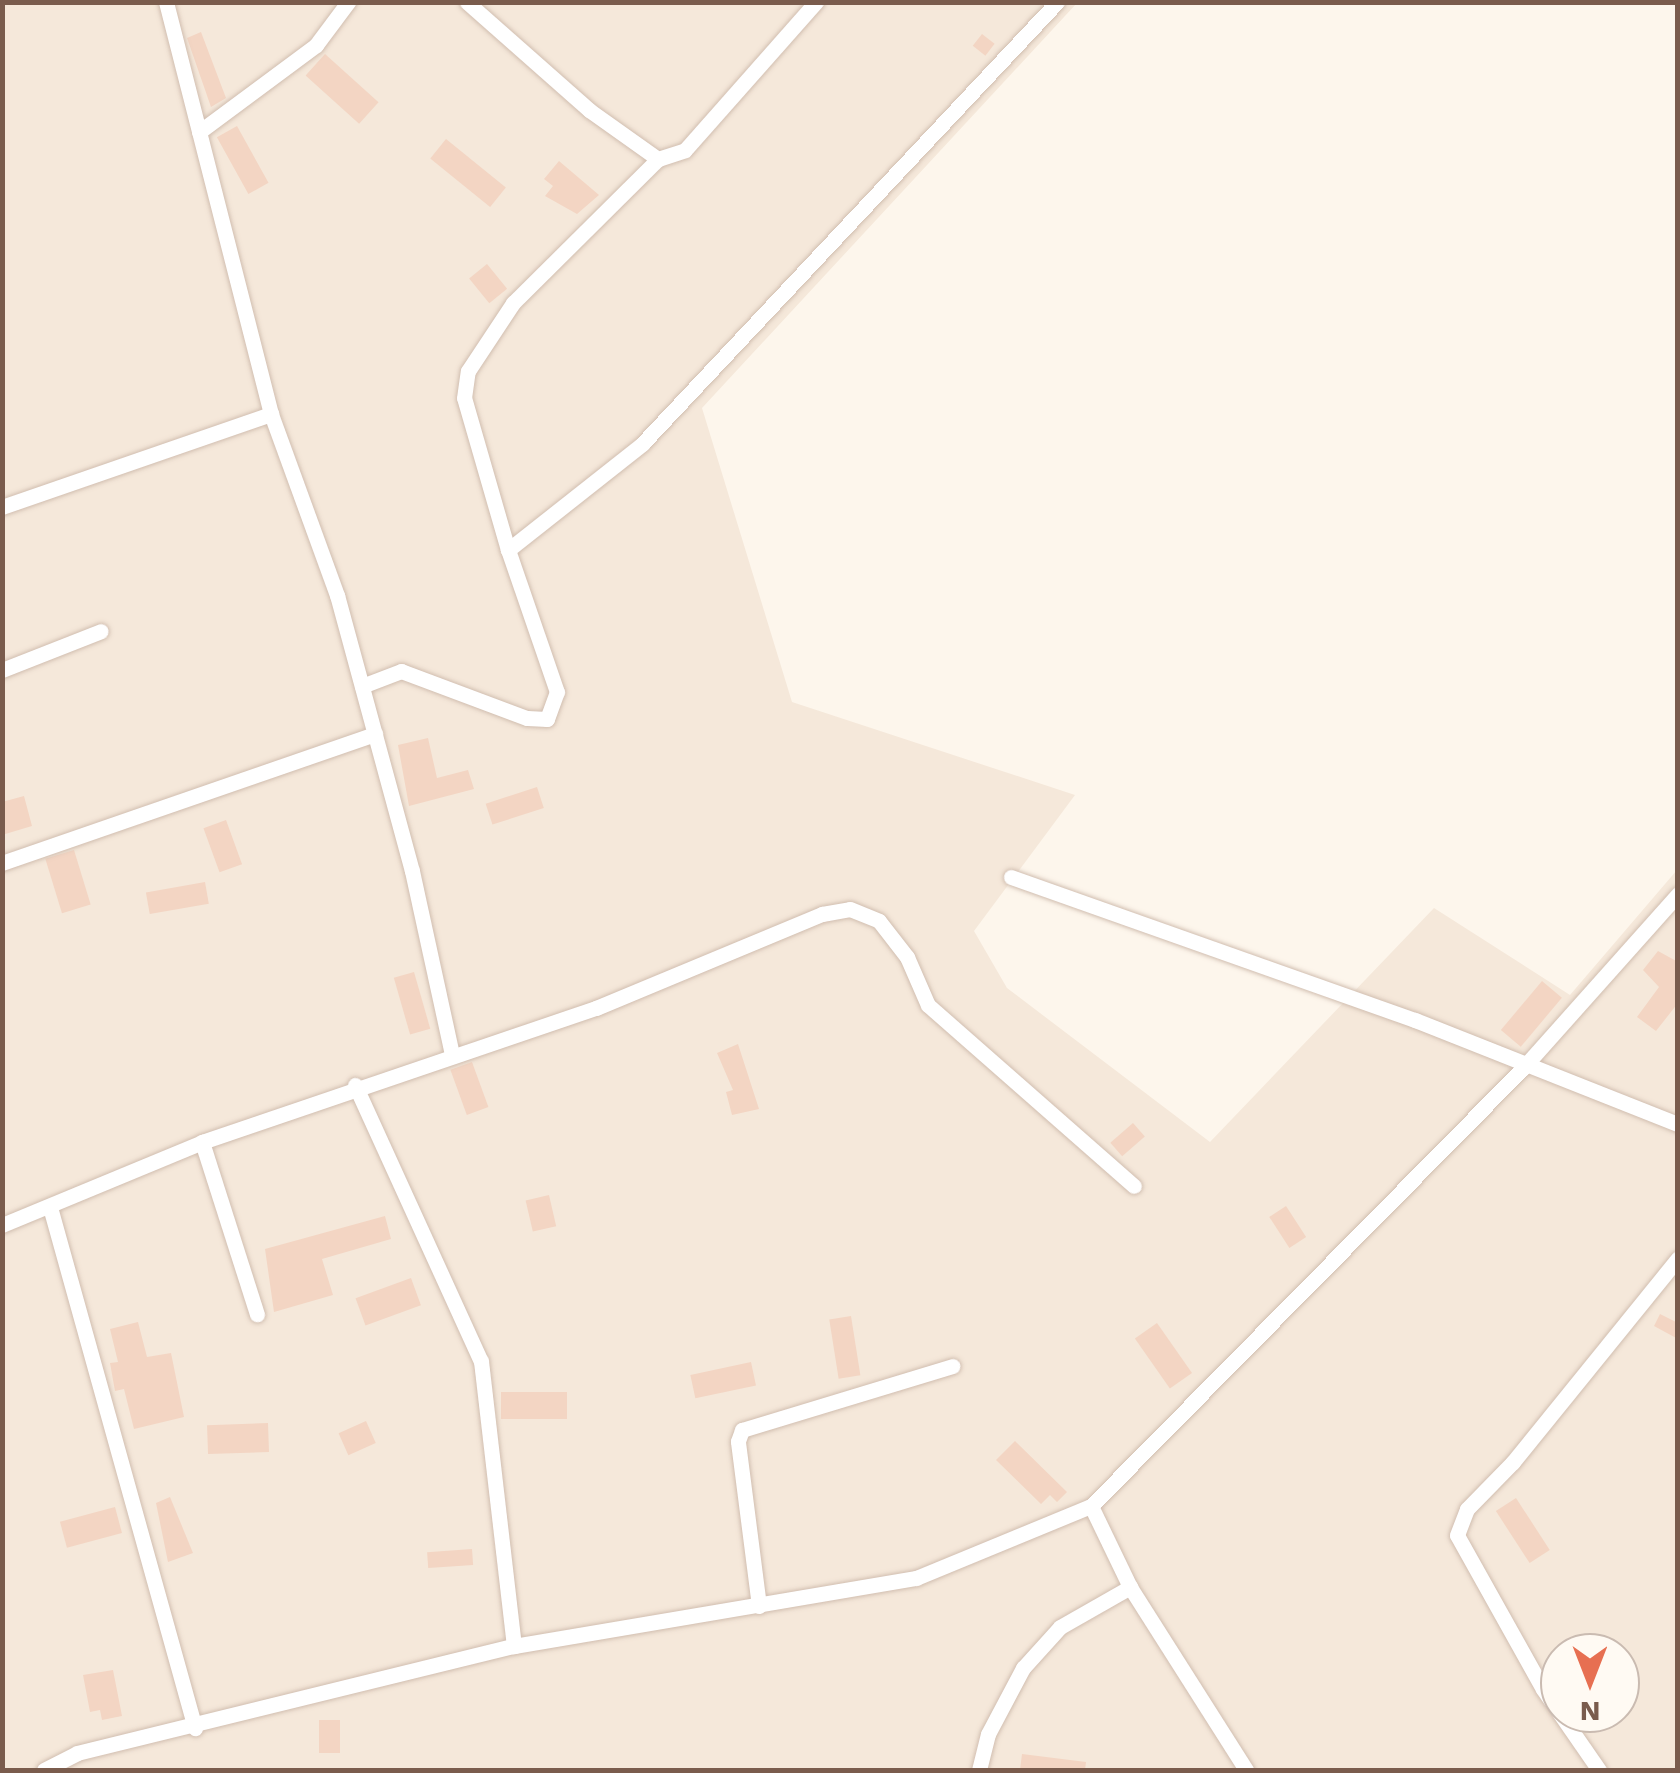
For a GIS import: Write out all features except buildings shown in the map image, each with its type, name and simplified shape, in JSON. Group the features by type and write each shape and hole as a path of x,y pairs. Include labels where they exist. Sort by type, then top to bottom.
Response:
{"street":[{"path":"166,2 271,414 337,595 362,686 452,1054"},
{"path":"199,132 316,45 348,2"},
{"path":"467,2 590,110 658,159"},
{"path":"362,686 401,671 527,718 547,719 558,692 508,550 464,398 468,371 513,302 658,159 686,150 816,2"},
{"path":"508,550 642,444 1057,2"},
{"path":"2,508 271,414"},
{"path":"2,670 101,631"},
{"path":"2,863 375,734"},
{"path":"1011,877 1415,1020 1524,1068 1678,1124"},
{"path":"44,1770 77,1754 195,1728 514,1646 916,1578 1091,1506 1524,1068 1678,894"},
{"path":"2,1225 202,1142 355,1085 596,1008 822,914 850,909 879,921 907,958 928,1005 1134,1186"},
{"path":"355,1085 481,1361 514,1646"},
{"path":"202,1142 257,1314"},
{"path":"50,1208 195,1728"},
{"path":"1599,1770 1543,1689 1457,1535 1467,1509 1513,1462 1678,1258"},
{"path":"759,1606 738,1440 742,1430 952,1366"},
{"path":"1091,1506 1130,1587 1246,1770"},
{"path":"979,1770 988,1734 1023,1668 1060,1627 1130,1587"}],"shaded area":[{"path":"3,3 1077,3 702,408 792,702 1075,795 974,931 1007,988 1210,1142 1434,908 1570,995 1677,870 1677,1770 3,1770"}]}
